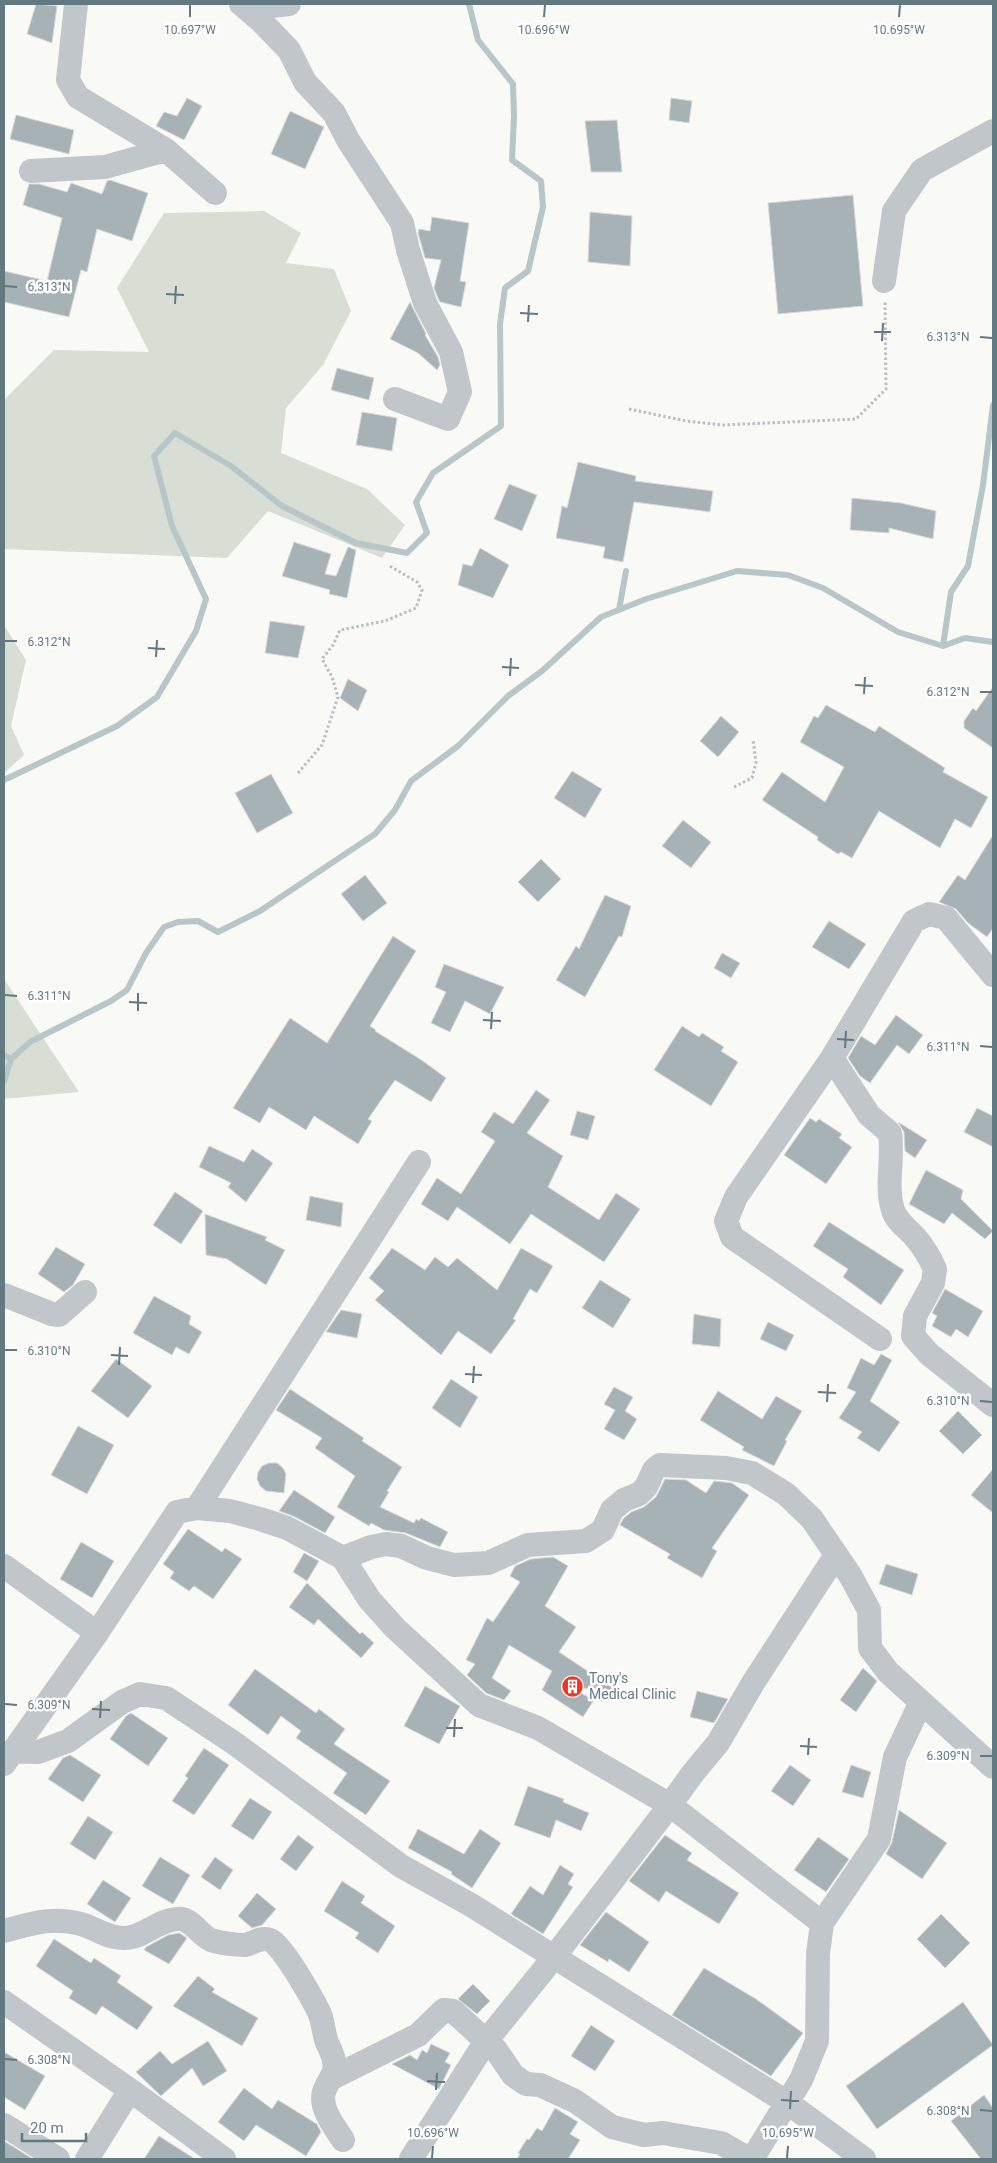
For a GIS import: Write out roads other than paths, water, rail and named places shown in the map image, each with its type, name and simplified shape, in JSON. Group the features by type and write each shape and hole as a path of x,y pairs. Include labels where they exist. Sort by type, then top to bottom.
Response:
{"street":[{"path":"76,4 68,80 78,97 166,150 215,193"},
{"path":"241,4 262,22 289,50 305,82 334,113 348,140 402,223 408,250 426,303 451,352 460,392 448,419 394,399"},
{"path":"263,4 272,6 289,4"},
{"path":"884,281 894,211 922,170 993,131"},
{"path":"31,171 105,167 166,150"},
{"path":"880,1339 732,1237 726,1221 736,1197 832,1058 914,921 928,914 946,918 993,975"},
{"path":"832,1058 869,1115 890,1133 892,1145 890,1187 893,1212 902,1225 916,1237 935,1270 933,1283 915,1316 913,1336 929,1354 993,1406"},
{"path":"197,1508 419,1162"},
{"path":"4,1294 52,1314 60,1315 85,1292"},
{"path":"343,1558 371,1547 386,1544 401,1546 428,1558 454,1564 488,1563 528,1545 586,1540 603,1530 612,1510 624,1500 639,1494 646,1487 654,1470 660,1465 726,1468 752,1473 786,1494 812,1519 850,1575 869,1610 870,1648 888,1672 993,1767"},
{"path":"8,1757 97,1633 177,1512 197,1508 230,1511 278,1525 343,1558 369,1599 395,1628 479,1705 538,1728 670,1805 822,1923"},
{"path":"410,2159 486,2041 554,1957 718,1743 753,1683 836,1555"},
{"path":"4,1566 97,1633"},
{"path":"8,1757 38,1752 68,1741 122,1702 140,1694 166,1698 234,1743 401,1866 471,1906 788,2103 864,2159"},
{"path":"332,2078 418,2035 444,2010 453,2010 496,2050 512,2075 526,2084 540,2085 575,2101 612,2127 644,2135 663,2133 722,2143 750,2159 788,2103 801,2080 817,2041 818,1954 822,1923 879,1839 895,1757 921,1702"},
{"path":"4,1930 57,1919 81,1924 108,1935 123,1938 141,1935 161,1922 178,1918 191,1924 212,1940 245,1945 259,1939 268,1939 275,1943 288,1957 320,2016 326,2040 335,2062 332,2078 324,2092 324,2108 343,2140"},
{"path":"4,2002 130,2090 224,2159"},
{"path":"88,2159 130,2090"},
{"path":"4,2124 58,2159"}],"waterway":[{"path":"4,780 117,726 157,697 196,631 206,599 172,526 154,456 175,433 231,466 282,506 356,543 407,553 427,533 416,502 433,473 501,426 500,324 505,288 528,271 543,207 541,181 512,160 513,84 478,40 469,4"},
{"path":"4,1081 11,1059 30,1042 111,1001 127,990 146,953 164,927 178,922 198,921 218,932 260,911 375,834 395,810 411,781 458,746 508,696 542,671 601,617 646,599 737,571 788,575 823,588 898,632 943,646 951,592 968,566 983,485 993,405"},
{"path":"619,610 626,571"},
{"path":"943,646 965,638 993,642"},
{"path":"4,1055 11,1059"}],"place":[{"name":"Tony's Medical Clinic","path":"573,1686"}]}
